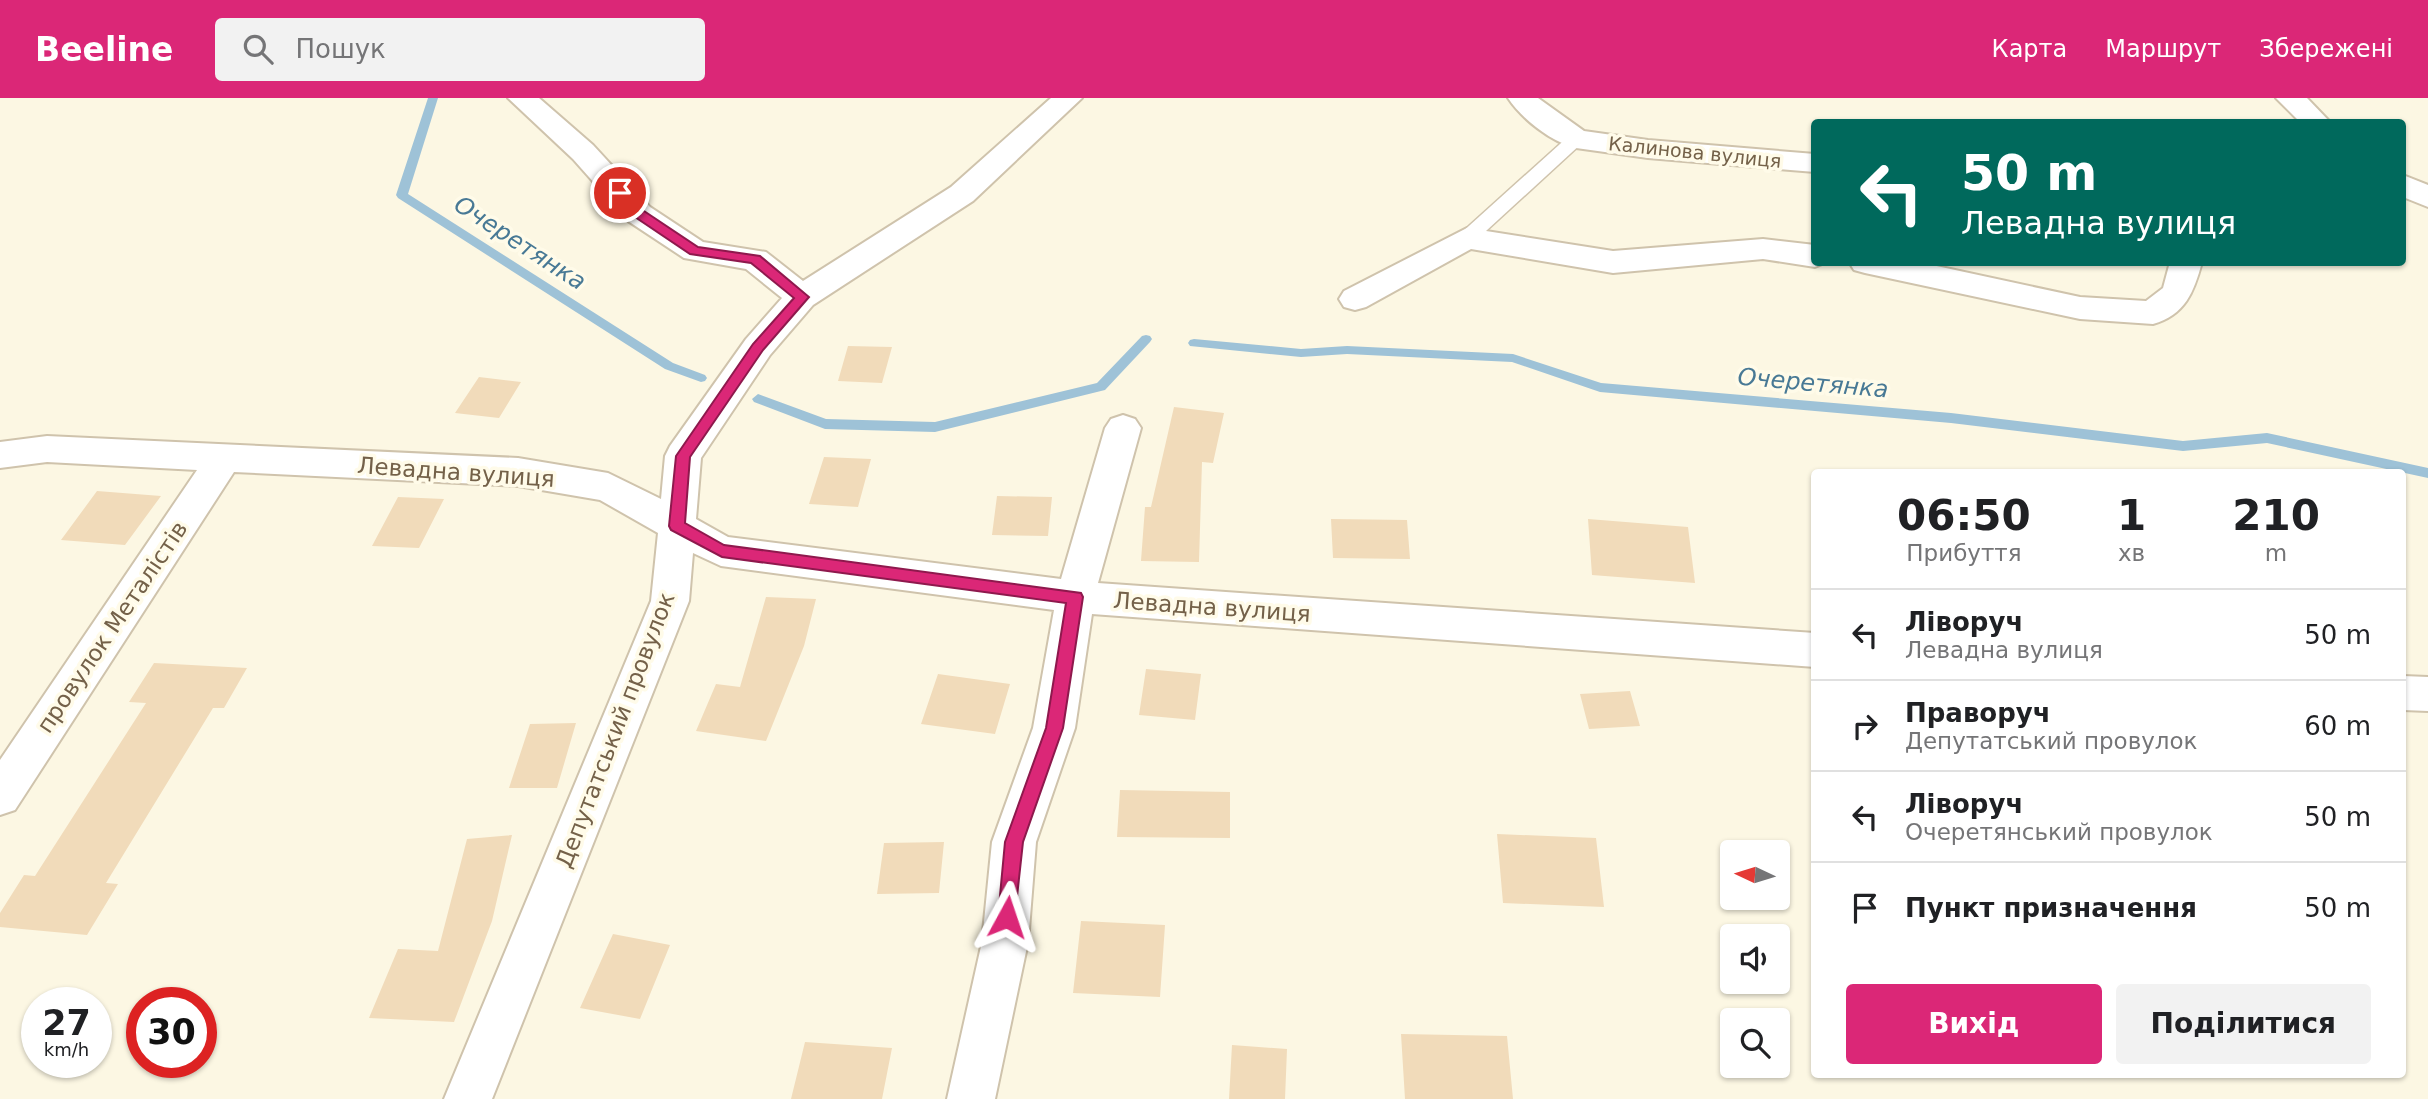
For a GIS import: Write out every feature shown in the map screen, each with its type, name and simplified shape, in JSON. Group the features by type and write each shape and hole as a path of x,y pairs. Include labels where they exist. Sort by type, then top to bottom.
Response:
{"street":[{"path":"522,98 583,152 639,214 695,251 755,260 802,297"},
{"name":"Депутатський провулок","path":"468,1099 670,601 683,456 758,347 802,297 962,194 1069,98"},
{"name":"Калинова вулиця","path":"1522,98 1533,110 1576,139 1648,149 1811,163"},
{"path":"2290,98 2313,119"},
{"path":"2406,186 2428,197"},
{"path":"1355,299 1467,238 1613,262 1763,249 1811,255"},
{"path":"1883,266 2080,309 2153,313 2178,293 2185,266"},
{"path":"971,1099 1005,942 1014,842 1054,728 1075,597 1123,428"},
{"name":"Левадна вулиця","path":"0,455 47,449 531,474 608,487 722,551 1075,597 1811,650"},
{"name":"провулок Металістів","path":"0,796 224,458"},
{"path":"2406,692 2428,694"}],"lane":[{"name":"Калинова вулиця","path":"1467,238 1576,139"}],"building":[{"path":"848,346 892,347 882,383 838,381"},
{"path":"479,377 521,382 499,418 455,413"},
{"path":"1174,407 1224,413 1213,463 1202,462 1199,562 1141,561 1145,507 1151,507"},
{"path":"824,457 871,459 858,507 809,504"},
{"path":"97,491 161,496 125,545 61,540"},
{"path":"997,496 1052,497 1048,536 992,535"},
{"path":"398,497 444,499 419,548 372,546"},
{"path":"1331,519 1407,520 1410,559 1333,558"},
{"path":"1588,519 1688,527 1695,583 1592,575"},
{"path":"766,597 816,599 804,646 766,741 696,731 716,684 740,687"},
{"path":"154,663 247,668 224,708 213,708 106,883 118,884 87,935 0,927 0,913 24,875 35,876 146,703 129,702"},
{"path":"1146,669 1201,674 1195,720 1139,715"},
{"path":"938,674 1010,684 995,734 921,724"},
{"path":"1630,691 1640,726 1589,729 1580,694"},
{"path":"576,723 557,788 509,788 530,724"},
{"path":"1120,790 1230,792 1230,838 1117,837"},
{"path":"1497,834 1596,838 1604,907 1503,903"},
{"path":"512,835 492,921 454,1022 369,1018 398,949 438,951 467,839"},
{"path":"944,842 939,893 877,894 884,843"},
{"path":"1081,921 1165,925 1160,997 1073,993"},
{"path":"613,934 670,945 640,1019 580,1008"},
{"path":"1401,1034 1507,1036 1513,1099 1405,1099"},
{"path":"805,1042 892,1048 882,1099 791,1099"},
{"path":"1232,1045 1287,1049 1285,1099 1229,1099"}],"waterway":[{"name":"Очеретянка","path":"433,98 402,195 669,366 701,378"},
{"name":"Очеретянка","path":"758,399 825,424 935,427 1101,387 1146,339"},
{"name":"Очеретянка","path":"1194,343 1301,353 1347,350 1513,358 1600,387 1951,418 2183,446 2267,438 2428,473"}],"route":[{"path":"620,193 639,214 695,251 755,260 802,297 758,347 683,456 677,526 722,551 1075,597 1054,728 1014,842 1007,917"}]}
